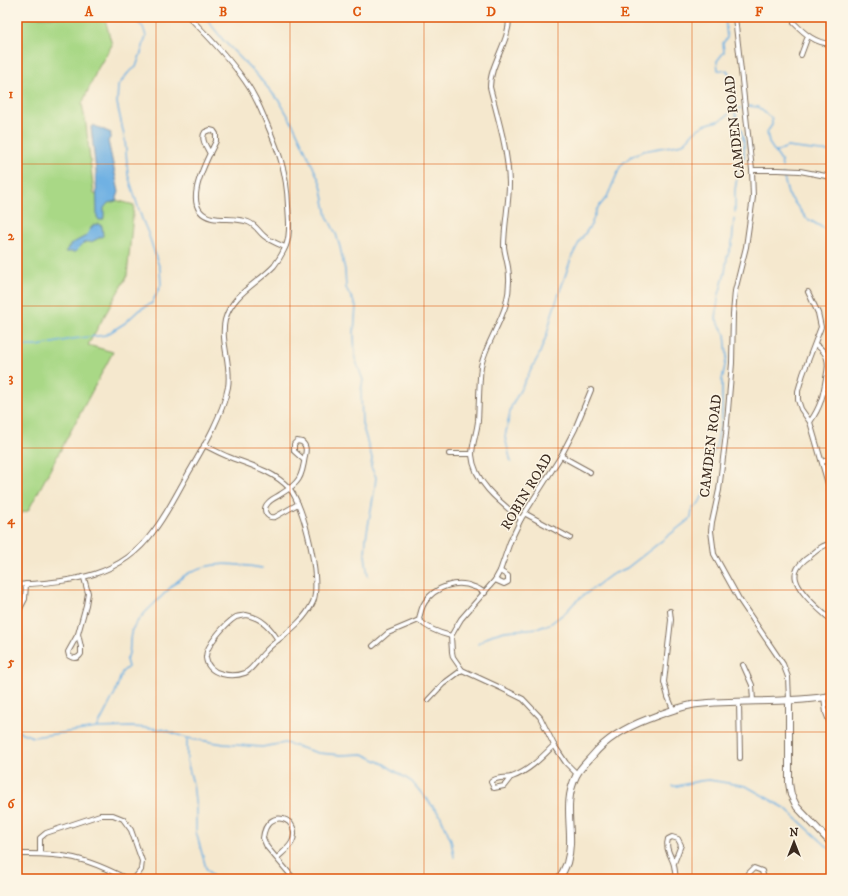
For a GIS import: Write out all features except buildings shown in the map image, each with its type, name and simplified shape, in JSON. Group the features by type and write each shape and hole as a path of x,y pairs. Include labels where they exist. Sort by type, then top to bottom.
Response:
{"main road":[{"path":"559,879 568,858 570,840 568,801 571,788 577,774 599,748 615,734 638,722 673,709 696,704 789,700 831,696"},
{"name":"CAMDEN ROAD","path":"789,700 789,783 791,795 797,807 831,843"}],"street":[{"path":"17,585 84,578 108,570 131,556 145,542 158,525 204,445 222,405 228,384 229,374 224,342 224,322 227,315 237,298 274,265 286,247 289,222 288,196 283,162 273,138 256,100 245,81 220,49 189,17"},
{"path":"509,17 506,37 492,73 490,87 508,163 509,184 504,249 508,269 509,286 506,304 483,357 481,366 477,426 472,454 480,480 505,506 521,519"},
{"name":"CAMDEN ROAD","path":"735,17 752,170 753,197 746,247 735,291 732,363 726,434 719,490 711,531 714,554 739,599 783,664 788,677 789,700"},
{"path":"794,23 808,36 824,44 831,44"},
{"path":"801,55 808,36"},
{"path":"210,154 202,140 202,136 205,132 210,130 214,131 216,141 197,186 196,204 200,212 212,218 242,220 254,224 268,239 286,247"},
{"path":"752,170 800,171 831,177"},
{"path":"808,292 820,320 821,327 803,374 798,391 798,400 801,409 810,422 831,494"},
{"path":"810,422 821,402 828,370 827,358 824,351 815,344"},
{"name":"ROBIN ROAD","path":"451,636 461,619 495,580 521,519 526,514 576,430 592,390"},
{"path":"298,504 272,518 266,513 265,508 269,502 290,489 299,480 304,460 306,451 304,444 297,441 294,444 294,451 304,460"},
{"path":"204,445 267,472 278,478 290,489 303,516 313,561 316,592 313,602 296,625 265,652 248,671 239,675 227,675 218,672 208,665 206,659 210,645 215,637 232,620 241,616 250,616 260,620 267,625 278,640"},
{"path":"449,454 472,454"},
{"path":"561,456 590,472"},
{"path":"822,462 831,459"},
{"path":"526,514 570,538"},
{"path":"831,544 822,546 802,562 795,576 796,581 809,599 831,620"},
{"path":"495,580 504,584 508,582 508,576 500,571"},
{"path":"78,634 81,654 79,657 74,658 69,656 68,652 78,634 87,599 88,593 84,578"},
{"path":"17,614 25,599 26,584"},
{"path":"419,620 421,610 428,598 436,591 446,586 465,584 474,586 485,593"},
{"path":"670,611 664,682 673,709"},
{"path":"419,620 439,633 451,636 452,652 462,670 523,699 540,717 554,745 566,763 577,774"},
{"path":"373,646 388,633 419,620"},
{"path":"743,665 752,684 754,701"},
{"path":"428,700 443,684 462,670"},
{"path":"824,697 826,713 831,726"},
{"path":"739,701 740,758"},
{"path":"511,777 539,760 554,745"},
{"path":"40,854 40,838 46,833 100,815 113,815 123,819 128,824 142,861 141,870 134,879"},
{"path":"277,858 289,846 294,836 291,823 282,818 272,819 268,823 265,827 263,838 267,847 294,879"},
{"path":"674,863 681,845 678,839 672,837 668,839 667,845 669,854 674,863 676,879"},
{"path":"17,854 75,857 104,867 127,879"},
{"path":"746,879 747,875 754,868 757,868 762,872 764,879"}],"green space":[{"path":"17,17 106,17 105,19 112,45 97,70 82,104 94,194 134,205 127,276 88,345 113,352 28,511 17,514 18,33"}],"water":[{"path":"93,125 111,133 108,141 119,192 116,201 108,203 104,208 103,220 99,220 97,217 96,172 91,127"},
{"path":"98,224 102,226 103,236 91,242 85,242 75,252 65,252 71,244 86,236 93,225"}],"waterway":[{"path":"17,31 22,17"},
{"path":"17,346 38,346 72,339 106,335 125,323 139,310 152,303 161,285 160,269 128,175 125,140 117,103 118,86 128,73 136,67 146,36 143,27 131,17"},
{"path":"205,17 223,40 256,74 280,102 295,128 321,184 327,216 336,234 340,247 345,270 346,288 356,306 354,333 355,358 363,380 361,391 362,424 372,458 371,467 376,477 366,538 365,555 368,576"},
{"path":"725,17 727,38 723,43 724,52 717,61 718,70 728,71 733,86 732,99 734,110 741,108"},
{"path":"748,106 758,107 772,119 772,125 767,132 769,143 781,161 782,167"},
{"path":"511,462 505,437 511,407 539,355 572,256 581,239 591,225 597,209 607,197 621,165 630,157 643,151 683,144 694,132 704,125 721,120 734,110 744,142 744,157 739,165 735,190 735,212"},
{"path":"776,152 787,147 831,151"},
{"path":"783,174 788,194 806,218 825,229 831,235"},
{"path":"478,644 491,635 505,631 539,628 550,624 566,612 575,602 611,575 627,568 691,518 692,509 699,503 709,479 711,456 716,447 722,418 722,380 727,356 725,334 716,319 718,298 725,273 727,257 732,244 734,219"},
{"path":"97,728 115,693 122,672 128,667 126,660 129,653 130,637 133,628 142,616 169,588 187,574 205,567 234,564 262,568"},
{"path":"17,731 33,737 97,728 133,727 162,729 187,738 224,744 262,747 285,743 318,753 341,755 363,754 384,764 412,782 440,815 451,840 454,857"},
{"path":"187,739 187,761 193,784 196,808 196,832 206,868 215,879"},
{"path":"672,786 709,780 746,786 785,808 831,850"}]}
